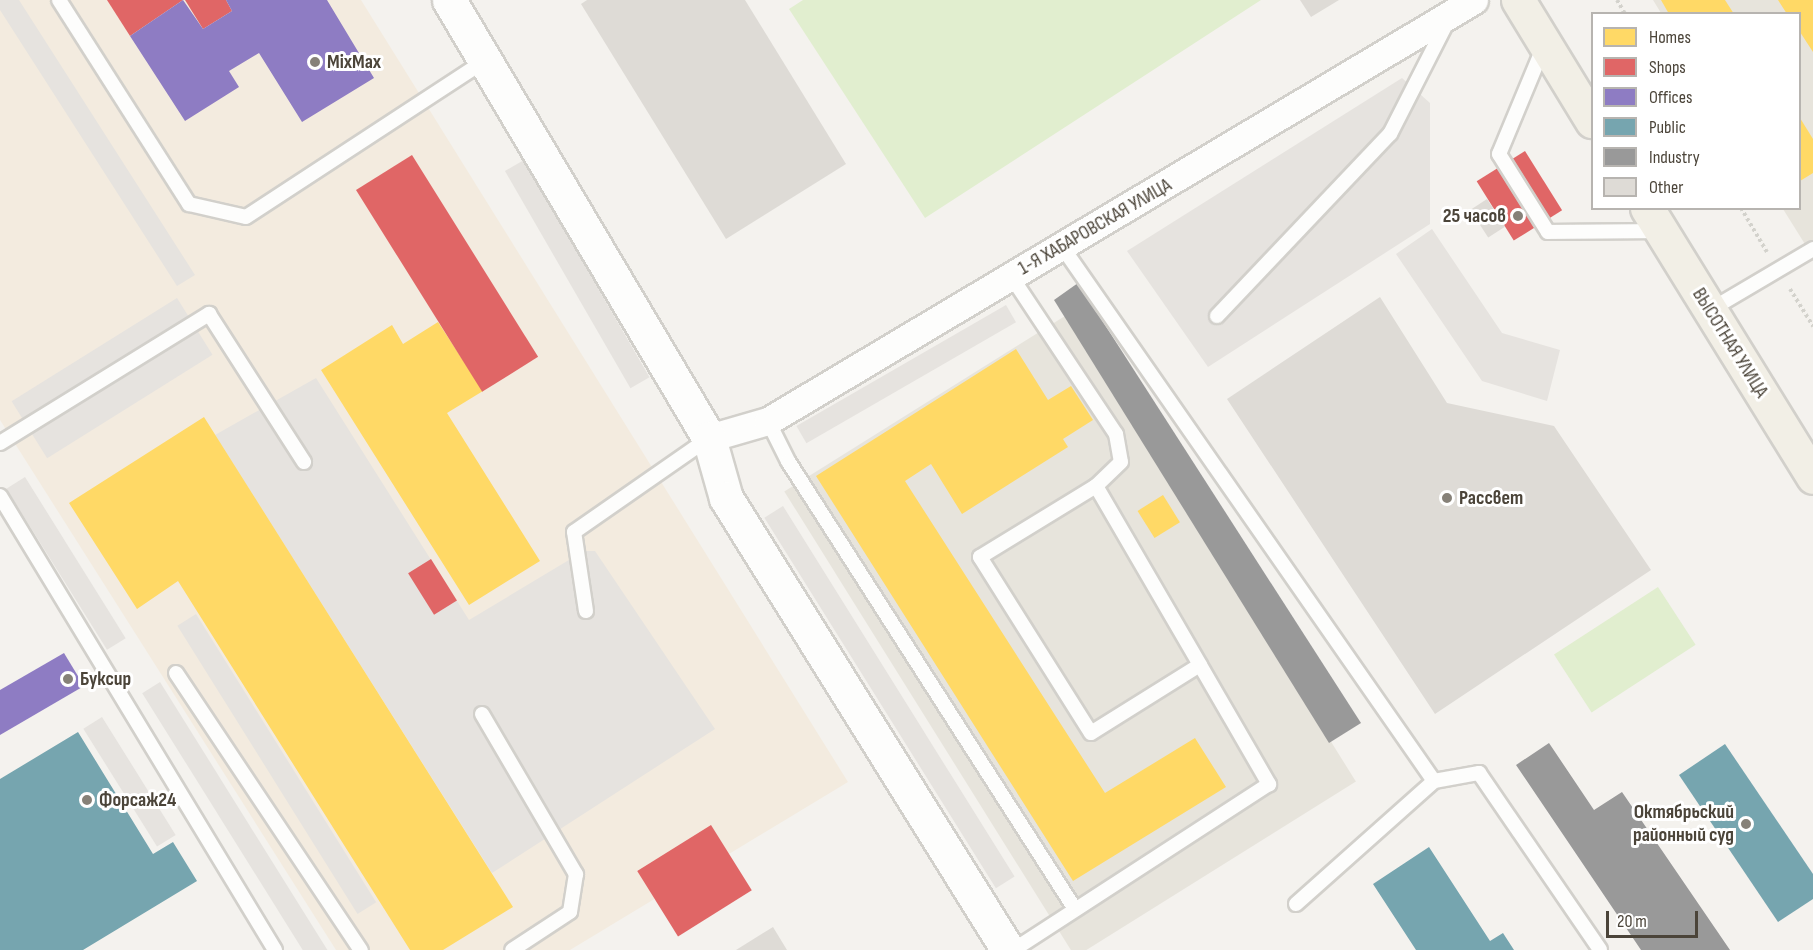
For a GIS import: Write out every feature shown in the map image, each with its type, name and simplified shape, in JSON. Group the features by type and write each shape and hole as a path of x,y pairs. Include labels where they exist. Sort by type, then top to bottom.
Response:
{"main road":[{"path":"1518,0 1591,118"},
{"name":"ВЫСОТНАЯ УЛИЦА","path":"1654,219 1813,477"}],"street":[{"path":"449,0 709,438 726,498 1011,950"},
{"name":"1-Я ХАБАРОВСКАЯ УЛИЦА","path":"709,438 768,421 1011,276 1063,248 1474,0"}],"lane":[{"path":"59,0 189,204 246,217 486,60"},
{"path":"1217,316 1390,134 1449,17"},
{"path":"1545,44 1499,154 1548,232 1654,219"},
{"path":"1063,248 1434,781"},
{"path":"1710,310 1813,249"},
{"path":"1011,276 1116,434 1121,462 1096,486 980,557 1091,733 1200,665"},
{"path":"0,443 209,314 304,462"},
{"path":"768,421 788,461 1075,909"},
{"path":"586,611 574,532 709,438"},
{"path":"1011,950 1269,784 1096,486"},
{"path":"0,496 275,950"},
{"path":"176,673 361,950"},
{"path":"482,714 576,874 570,912 512,950"},
{"path":"1296,904 1434,781 1479,773 1600,950"}],"shaded area":[{"path":"0,0 361,0 848,782 570,950 336,950 0,420"},
{"path":"0,0 19,0 195,275 177,286 0,10"},
{"path":"1653,0 1813,0 1813,257 1784,210 1801,210 1801,12 1660,12"},
{"path":"1402,78 1430,103 1430,224 1208,367 1127,251"},
{"path":"524,160 650,377 630,388 505,171"},
{"path":"1432,229 1502,333 1560,350 1547,401 1482,381 1396,254"},
{"path":"177,298 213,355 47,458 12,401"},
{"path":"1006,305 1016,322 806,443 796,426"},
{"path":"1065,316 1356,782 1086,950 1071,950 784,491"},
{"path":"316,378 469,620 584,551 595,551 715,729 492,873 215,435"},
{"path":"25,477 126,638 107,650 6,489"},
{"path":"783,506 1015,877 996,888 764,518"},
{"path":"196,614 376,902 358,914 177,626"},
{"path":"160,682 327,950 303,950 142,693"},
{"path":"102,717 176,835 157,847 83,729"}],"green space":[{"path":"803,0 1261,0 925,218 789,9"},
{"path":"1658,587 1696,645 1592,712 1554,655"}],"building: Homes":[{"path":"1661,0 1725,0 1733,12 1668,12"},
{"path":"1778,0 1813,0 1813,52 1801,34 1801,12 1786,12"},
{"path":"1801,120 1813,139 1813,173 1801,180"},
{"path":"438,322 483,391 447,413 540,561 469,605 321,370 392,325 403,344"},
{"path":"1016,349 1048,400 1071,386 1093,420 1063,439 1068,447 962,514 931,464 905,481 1105,793 1195,738 1226,787 1073,881 816,476"},
{"path":"204,417 513,907 443,950 410,950 178,581 137,609 69,503"},
{"path":"1163,495 1180,522 1155,538 1138,511"}],"building: Shops":[{"path":"107,0 183,0 130,36"},
{"path":"185,0 226,0 232,11 203,29"},
{"path":"1525,151 1562,210 1514,241 1477,181"},
{"path":"412,155 538,357 482,392 356,190"},
{"path":"431,559 457,601 434,615 408,573"},
{"path":"711,825 752,890 678,936 637,871"}],"building: Offices":[{"name":"MixMax","path":"183,0 203,29 232,11 226,0 327,0 374,78 302,122 259,53 229,71 239,87 185,121 130,36"},
{"path":"64,653 84,686 0,735 0,690"}],"building: Public":[{"path":"78,732 153,854 173,842 197,881 83,950 0,950 0,779"},
{"name":"Октябрьский районный суд","path":"1725,744 1813,874 1813,899 1778,922 1679,775"},
{"path":"1429,847 1490,941 1503,933 1514,950 1416,950 1373,884"}],"building: Industry":[{"path":"1078,283 1361,723 1329,743 1054,300"},
{"path":"1549,743 1594,810 1622,792 1730,950 1641,950 1516,765"}],"building: Other":[{"path":"587,0 745,0 846,164 726,239 581,4"},
{"path":"1300,0 1339,0 1311,17"},
{"path":"1487,199 1505,227 1488,238 1470,210"},
{"name":"Рассвет","path":"1380,297 1447,403 1554,426 1651,570 1435,714 1227,399"},
{"path":"773,927 787,950 736,950"}],"place":[{"name":"MixMax","path":"315,62"},
{"name":"25 часов","path":"1518,216"},
{"name":"Рассвет","path":"1447,498"},
{"name":"Буксир","path":"68,679"},
{"name":"Форсаж24","path":"87,800"},
{"name":"Октябрьский районный суд","path":"1746,824"}]}
